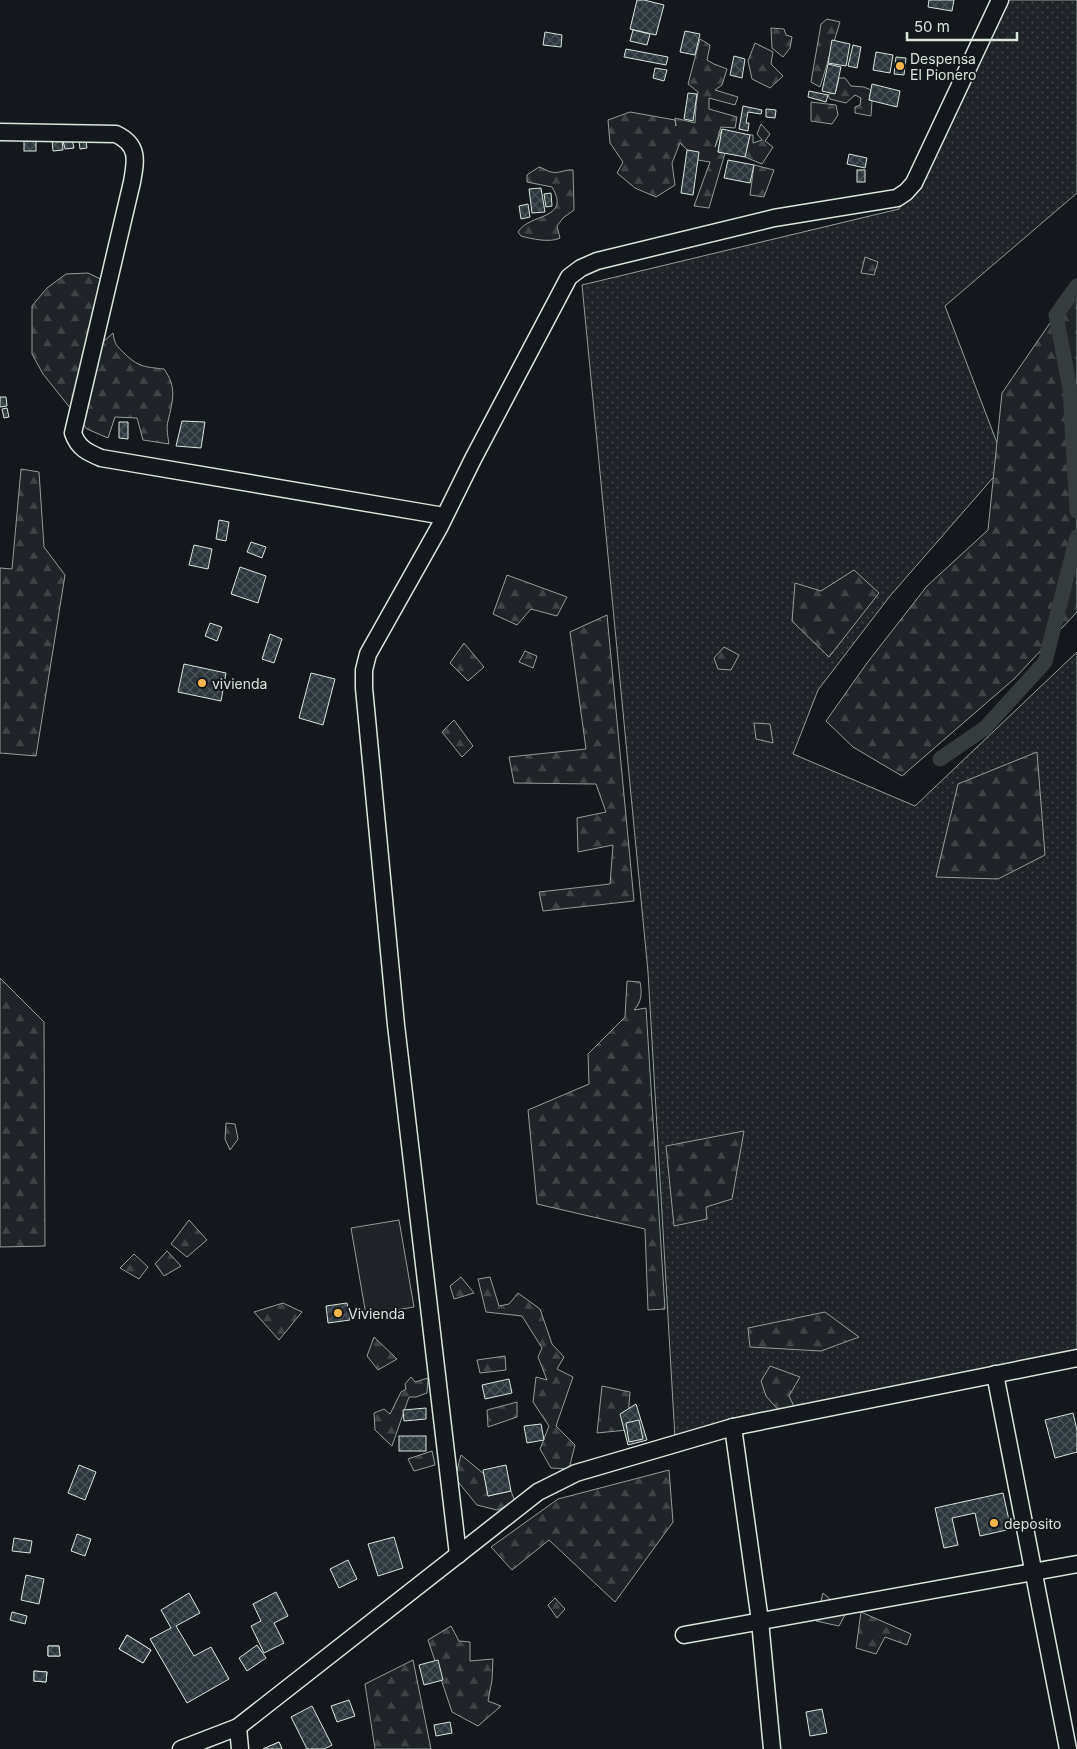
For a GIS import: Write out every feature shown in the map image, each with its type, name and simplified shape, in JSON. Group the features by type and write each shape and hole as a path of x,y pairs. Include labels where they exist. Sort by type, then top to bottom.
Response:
{"street":[{"path":"458,1555 396,1024 364,688 364,670 368,654 444,516 568,277 581,268 597,261 774,218 897,198 906,192 917,177 1000,0"},
{"path":"0,132 116,134 126,139 134,151 135,166 132,182 73,433 76,443 88,453 100,458 444,516"},
{"path":"181,1749 238,1728 538,1492 576,1472 732,1427 1077,1358"},
{"path":"994,1374 1068,1749"},
{"path":"732,1427 760,1621 772,1749"},
{"path":"684,1634 1077,1564"},
{"path":"238,1728 240,1749"}],"green space":[{"path":"1005,0 1077,0 1077,193 945,306 1005,464 890,596 818,690 793,754 915,806 1077,652 1077,1360 675,1438 648,972 582,285 899,209"},
{"path":"827,19 840,22 820,87 811,82 821,24"},
{"path":"771,28 784,29 786,35 792,37 790,48 783,57 772,48"},
{"path":"700,39 710,45 707,60 727,69 722,85 715,90 738,97 735,105 709,98 709,109 737,117 735,128 721,127 715,147 722,129 718,152 725,153 709,208 694,206 710,162 698,160 680,143 672,163 675,185 656,197 635,188 617,173 623,162 610,143 608,120 630,112 675,120 676,126 675,118 695,123 698,92 688,84"},
{"path":"755,43 773,52 771,64 783,76 770,88 752,79 748,61"},
{"path":"839,78 845,78 851,86 864,87 871,90 869,100 872,101 871,116 855,113 855,107 860,105 861,98 855,95 846,103 830,99 828,95 836,91"},
{"path":"811,102 836,105 838,115 832,124 811,121"},
{"path":"761,124 770,134 765,141 773,147 762,164 745,157 750,135 753,135 753,143 762,140 757,134"},
{"path":"754,165 774,170 764,197 750,195"},
{"path":"539,167 550,172 573,170 574,210 563,218 557,226 560,238 546,240 530,238 521,236 518,232 523,226 553,211 557,205 557,198 552,187 527,182 527,175"},
{"path":"865,257 878,262 874,275 861,273"},
{"path":"88,273 109,283 90,348 103,342 113,333 115,342 133,361 147,367 164,369 171,382 173,394 167,427 169,444 143,440 137,418 115,417 108,438 87,429 43,374 32,354 32,306 47,288 66,274"},
{"path":"1077,290 1077,612 1014,679 902,776 853,747 826,721 867,663 927,586 988,530 1002,393 1072,291"},
{"path":"21,469 39,472 44,547 65,575 36,756 0,753 0,568 12,569"},
{"path":"854,570 879,593 829,657 792,621 795,583 821,591"},
{"path":"507,575 567,597 557,616 531,609 517,625 493,614"},
{"path":"607,615 634,901 543,911 539,892 610,884 613,845 578,852 577,818 606,812 596,784 514,783 509,757 586,749 570,632"},
{"path":"464,643 484,667 468,681 450,663"},
{"path":"724,647 739,655 731,670 718,669 714,658"},
{"path":"525,651 537,656 533,668 519,662"},
{"path":"454,720 473,746 462,757 442,732"},
{"path":"754,723 770,724 773,743 756,739"},
{"path":"1037,752 1045,855 998,879 936,877 958,784"},
{"path":"0,978 44,1022 45,1246 0,1247"},
{"path":"627,981 640,982 641,997 639,1004 634,1010 646,1008 665,1309 648,1310 645,1229 537,1204 528,1110 589,1084 588,1054 625,1017"},
{"path":"226,1123 235,1124 238,1139 230,1150 225,1139"},
{"path":"744,1131 732,1199 706,1207 707,1219 674,1226 666,1146"},
{"path":"189,1220 207,1240 187,1257 171,1244"},
{"path":"399,1220 414,1307 366,1315 351,1228"},
{"path":"167,1251 181,1266 164,1276 155,1264"},
{"path":"134,1254 148,1267 139,1279 120,1268"},
{"path":"461,1277 474,1293 454,1299 450,1286"},
{"path":"490,1277 499,1306 509,1304 518,1293 540,1309 552,1344 564,1357 557,1369 573,1377 556,1426 575,1445 569,1469 551,1468 540,1449 549,1426 533,1402 536,1377 547,1380 538,1357 542,1348 522,1316 486,1312 478,1279"},
{"path":"283,1303 302,1312 279,1340 254,1312"},
{"path":"825,1312 859,1337 821,1351 750,1347 748,1328"},
{"path":"374,1337 397,1359 378,1370 367,1356"},
{"path":"505,1356 506,1370 480,1373 477,1360"},
{"path":"770,1366 800,1377 789,1396 799,1417 789,1422 766,1396 761,1381"},
{"path":"411,1377 415,1382 428,1378 427,1393 416,1397 409,1397 392,1446 375,1430 374,1413 384,1409 390,1414 401,1392 406,1389 405,1384"},
{"path":"602,1386 630,1392 627,1430 597,1433"},
{"path":"517,1402 517,1417 488,1427 487,1410"},
{"path":"432,1451 435,1465 414,1471 408,1459"},
{"path":"461,1455 484,1474 488,1496 511,1491 516,1504 497,1510 477,1505 455,1478"},
{"path":"669,1470 673,1522 615,1602 549,1540 512,1570 491,1547 558,1499"},
{"path":"823,1593 846,1613 839,1626 816,1621"},
{"path":"555,1598 565,1609 557,1618 548,1605"},
{"path":"861,1612 911,1634 907,1645 885,1637 876,1654 856,1648"},
{"path":"451,1626 459,1641 470,1642 470,1661 493,1659 488,1701 501,1706 478,1726 452,1712 428,1640"},
{"path":"413,1660 431,1749 375,1749 365,1684"}],"building":[{"path":"637,0 664,5 656,35 630,29"},
{"path":"929,0 954,0 952,11 928,7"},
{"path":"633,30 650,34 647,45 630,41"},
{"path":"685,31 700,34 695,55 680,52"},
{"path":"545,32 562,35 561,47 543,45"},
{"path":"832,40 850,44 846,66 828,63"},
{"path":"853,45 861,47 857,68 848,66"},
{"path":"626,49 668,57 666,65 624,57"},
{"path":"876,52 893,55 890,73 873,70"},
{"path":"734,56 745,59 742,78 730,75"},
{"name":"Despensa El Pionero","path":"896,57 906,58 904,75 894,74"},
{"path":"828,64 841,67 835,94 822,91"},
{"path":"655,68 667,70 664,81 653,78"},
{"path":"872,84 900,91 897,107 869,100"},
{"path":"809,91 828,95 826,102 808,97"},
{"path":"688,93 697,94 693,121 684,119"},
{"path":"743,106 762,110 761,114 748,112 746,123 749,123 748,131 739,129"},
{"path":"766,109 776,110 775,118 766,117"},
{"path":"722,129 750,135 745,157 718,152"},
{"path":"62,139 63,150 53,151 52,140"},
{"path":"72,139 74,148 65,149 63,141"},
{"path":"86,140 87,148 80,149 79,141"},
{"path":"24,141 36,141 36,151 24,151"},
{"path":"687,150 699,152 693,195 681,193"},
{"path":"849,154 867,158 865,168 847,164"},
{"path":"728,160 754,165 750,183 724,178"},
{"path":"857,170 865,170 865,182 857,182"},
{"path":"541,188 545,212 532,213 529,189"},
{"path":"551,193 552,206 546,207 544,194"},
{"path":"528,204 530,217 521,219 519,206"},
{"path":"0,397 6,397 7,406 0,407"},
{"path":"7,408 9,417 4,418 2,409"},
{"path":"182,421 205,422 201,448 176,446"},
{"path":"119,422 128,422 128,439 119,438"},
{"path":"219,520 229,522 226,541 216,539"},
{"path":"251,542 266,547 262,558 247,552"},
{"path":"194,545 212,549 208,569 189,565"},
{"path":"240,567 266,576 258,603 231,594"},
{"name":"vivienda","path":"210,623 222,627 217,641 205,636"},
{"name":"vivienda","path":"270,634 282,639 274,663 262,659"},
{"name":"vivienda","path":"184,664 226,673 221,701 178,692"},
{"name":"vivienda","path":"311,673 335,679 323,725 299,718"},
{"name":"Vivienda","path":"347,1303 350,1320 328,1323 326,1306"},
{"path":"509,1379 512,1393 485,1399 482,1385"},
{"path":"636,1404 647,1440 628,1445 620,1414"},
{"path":"426,1408 426,1419 404,1421 403,1410"},
{"path":"1073,1413 1077,1430 1077,1452 1055,1458 1045,1420"},
{"path":"639,1420 643,1439 629,1442 626,1423"},
{"path":"541,1424 544,1440 527,1443 524,1426"},
{"path":"399,1436 426,1436 426,1451 399,1451"},
{"path":"79,1465 96,1472 85,1500 68,1493"},
{"path":"506,1465 511,1491 488,1496 483,1470"},
{"name":"deposito","path":"1003,1493 1011,1529 980,1536 975,1513 952,1518 958,1545 944,1548 935,1508"},
{"path":"77,1534 91,1539 85,1556 71,1551"},
{"path":"394,1537 403,1568 378,1576 368,1544"},
{"path":"14,1538 32,1541 30,1553 12,1551"},
{"path":"348,1560 357,1579 339,1588 330,1569"},
{"path":"26,1575 44,1579 39,1604 21,1600"},
{"path":"276,1592 288,1616 274,1623 284,1643 264,1653 251,1626 261,1621 253,1604"},
{"path":"189,1593 200,1613 176,1626 194,1656 211,1647 229,1679 187,1703 150,1639 171,1628 161,1610"},
{"path":"12,1612 27,1616 25,1624 10,1620"},
{"path":"127,1635 151,1650 143,1663 119,1649"},
{"path":"127,1635 151,1650 143,1663 119,1649"},
{"path":"257,1645 266,1658 247,1671 239,1658"},
{"path":"48,1646 59,1646 60,1656 48,1656"},
{"path":"48,1646 59,1646 60,1656 48,1656"},
{"path":"438,1660 443,1680 424,1685 419,1665"},
{"path":"34,1671 47,1672 46,1682 34,1681"},
{"path":"34,1671 47,1672 46,1682 34,1681"},
{"path":"349,1700 355,1716 337,1722 331,1706"},
{"path":"312,1706 332,1745 324,1749 307,1749 291,1717"},
{"path":"822,1709 827,1733 810,1736 806,1712"},
{"path":"450,1722 452,1733 436,1736 434,1725"},
{"path":"279,1742 282,1749 263,1749"},
{"path":"279,1742 282,1749 263,1749"}],"waterway":[{"path":"1077,286 1056,315 1070,389 1077,511"},
{"path":"940,759 985,728 1045,662 1077,537"}],"place":[{"name":"Despensa El Pionero","path":"900,66"},
{"name":"vivienda","path":"202,683"},
{"name":"Vivienda","path":"338,1313"},
{"name":"deposito","path":"994,1523"}]}
